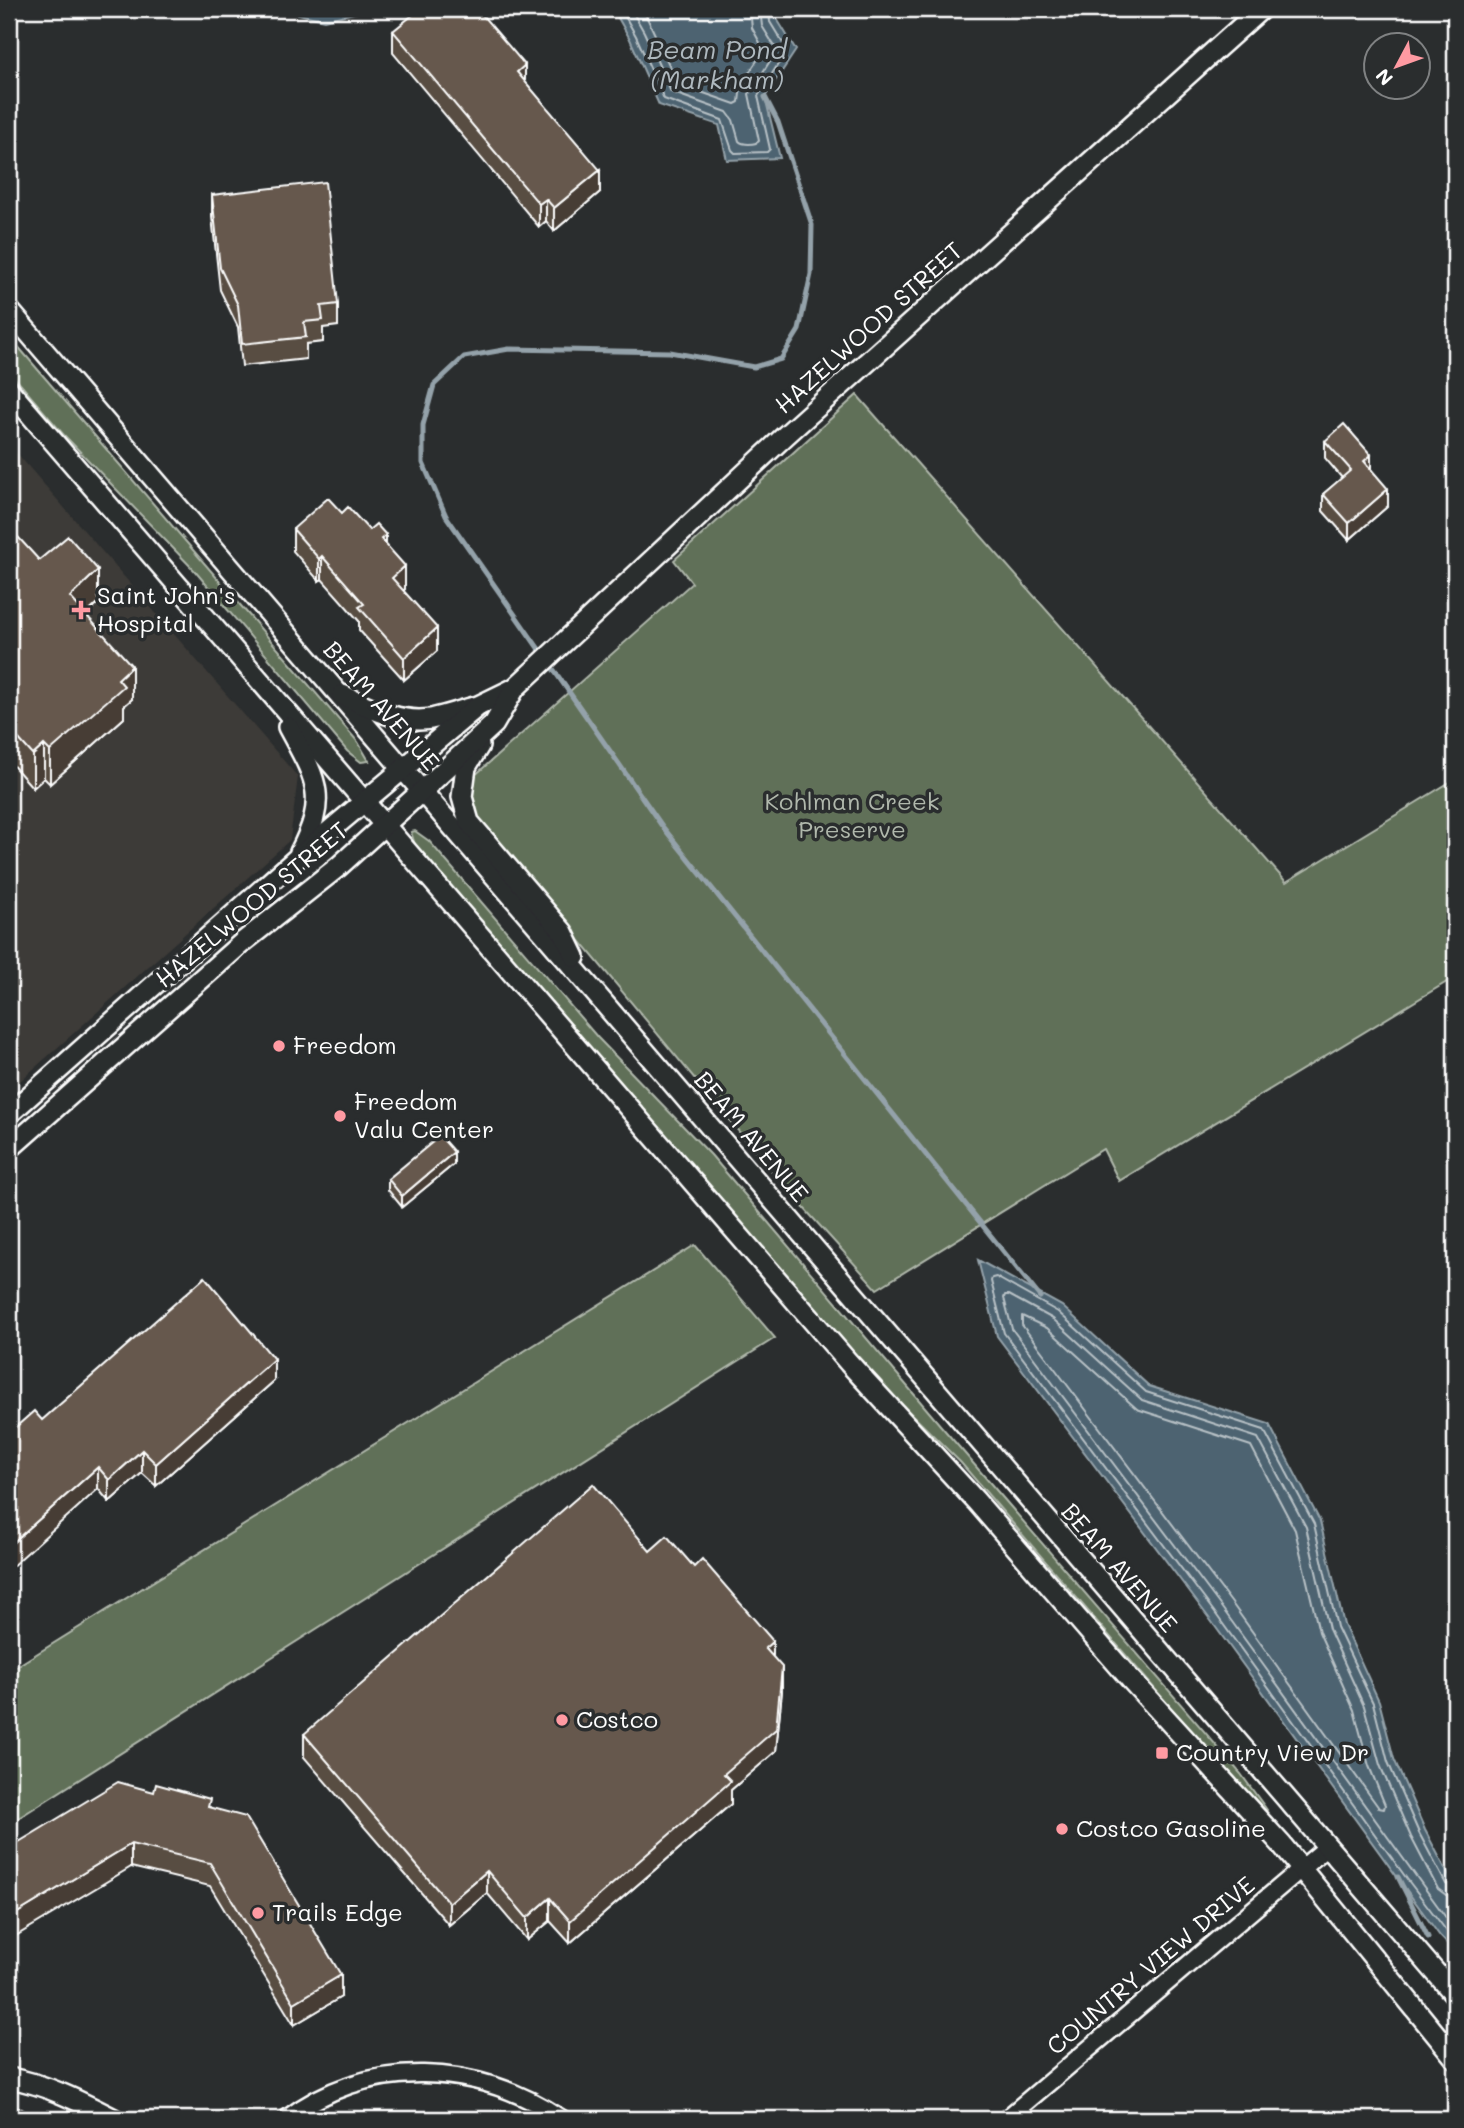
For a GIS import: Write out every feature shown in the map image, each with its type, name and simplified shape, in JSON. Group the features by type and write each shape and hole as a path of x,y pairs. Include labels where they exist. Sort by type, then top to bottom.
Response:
{"street":[{"name":"HAZELWOOD STREET","path":"9,1149 243,942 338,867 422,791 494,724 515,688 786,435 1261,9"},
{"name":"BEAM AVENUE","path":"9,310 1455,1995"},
{"path":"9,390 849,1363 968,1492 1301,1868 1455,2058"},
{"name":"HAZELWOOD STREET","path":"9,1114 296,859 404,771 478,706 515,688"},
{"path":"335,691 377,711 406,719 433,718 478,706"},
{"path":"273,699 309,766 316,785 318,800 315,822 296,859"},
{"path":"494,724 466,767 462,797 469,822 563,932 590,986"},
{"name":"COUNTRY VIEW DRIVE","path":"1006,2119 1327,1846"},
{"path":"286,2119 302,2107 345,2085 394,2074 453,2075 505,2087 562,2119"},
{"path":"9,2078 72,2098 114,2119"},
{"path":"9,2117 17,2119"}],"shaded area":[{"name":"Saint John's Hospital","path":"9,444 298,777 290,840 9,1091"}],"green space":[{"path":"9,336 358,742 369,761 361,762 347,751 194,570 63,434 9,371"},
{"name":"Kohlman Creek Preserve","path":"857,395 1286,882 1455,779 1455,977 1119,1181 1103,1149 877,1289 785,1187 456,792 692,583 674,560"},
{"path":"415,831 429,841 598,1038 711,1155 1241,1774 1267,1810 1263,1815 961,1463 877,1380 810,1307 436,871 415,845 411,832"},
{"path":"695,1245 775,1338 9,1824 9,1671"}],"water":[{"path":"278,9 371,9 324,20"},
{"name":"Beam Pond (Markham)","path":"613,9 776,9 777,19 796,50 765,97 780,158 727,160 719,125 659,105 630,39"},
{"path":"978,1260 1062,1306 1149,1386 1269,1424 1320,1521 1344,1625 1379,1701 1394,1759 1425,1830 1455,1887 1455,1952 1440,1936 1209,1618 997,1336"}],"building":[{"path":"420,9 477,9 525,65 517,72 600,170 554,208 546,199 539,204 393,31"},
{"path":"325,182 338,304 321,306 323,320 304,322 306,337 242,344 238,305 220,268 212,195"},
{"path":"1344,424 1371,455 1364,461 1388,489 1349,523 1323,494 1351,470 1325,441"},
{"path":"328,498 342,513 348,507 369,530 376,524 386,535 381,539 405,566 392,578 437,628 404,658 359,607 364,604 322,556 319,559 293,529"},
{"name":"Saint John's Hospital","path":"68,536 98,570 70,597 132,666 118,679 124,686 50,751 44,745 33,755 9,728 9,545 18,537 39,560"},
{"path":"440,1136 454,1152 402,1196 388,1179"},
{"path":"205,1277 274,1359 156,1464 142,1450 109,1480 98,1467 9,1546 9,1433 34,1411 42,1420"},
{"name":"Costco","path":"593,1484 650,1551 667,1536 694,1567 702,1559 773,1641 765,1648 782,1667 776,1729 724,1774 731,1781 570,1921 550,1898 527,1918 487,1871 449,1903 304,1734"},
{"name":"Trails Edge","path":"118,1782 154,1792 156,1784 210,1799 208,1807 246,1817 341,1975 294,2003 210,1863 131,1844 9,1918 9,1848"}],"waterway":[{"path":"543,655 446,516 423,463 423,425 434,385 464,357 509,349 670,352 754,367 781,359 799,330 811,274 812,225 778,122 765,97"},
{"path":"549,663 662,826 1040,1297"},
{"path":"1398,1877 1428,1937"}],"place":[{"name":"Saint John's Hospital","path":"81,610"},
{"name":"Freedom","path":"279,1046"},
{"name":"Freedom Valu Center","path":"340,1116"},
{"name":"Costco","path":"562,1720"},
{"name":"Country View Dr","path":"1162,1753"},
{"name":"Costco Gasoline","path":"1062,1829"},
{"name":"Trails Edge","path":"258,1913"}]}
